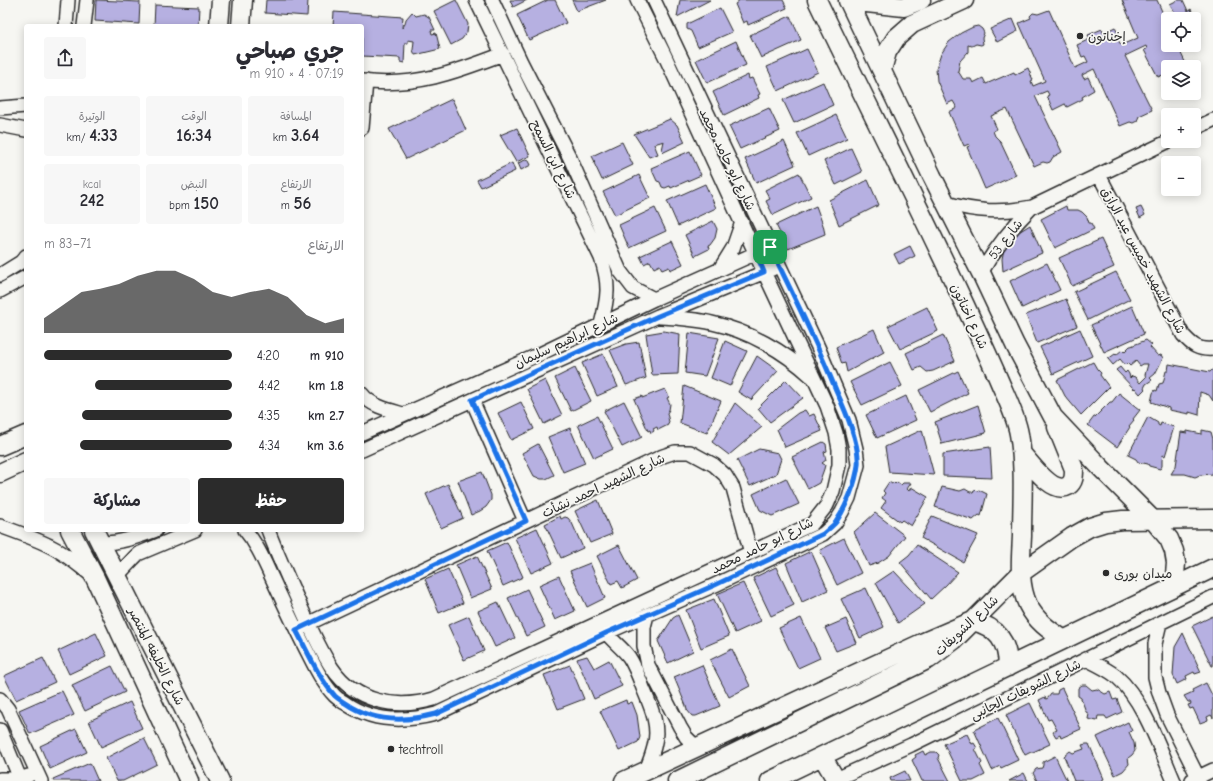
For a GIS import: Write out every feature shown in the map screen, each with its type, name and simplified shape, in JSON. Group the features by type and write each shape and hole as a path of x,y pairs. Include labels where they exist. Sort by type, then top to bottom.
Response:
{"main road":[{"path":"219,24 221,0"},
{"path":"241,24 243,0"},
{"name":"شارع اخناتون","path":"816,0 953,280 1013,413 1019,433 1022,454 1022,590 1028,605 1037,619 1049,630 1063,639"},
{"path":"882,70 890,46 896,38 912,24 964,0"},
{"path":"912,4 848,1 1015,344 1054,417 1074,470 1072,482 1067,487 1054,487 1022,454"},
{"path":"912,4 899,16 903,24 912,24"},
{"path":"1054,417 1101,468 1154,521 1169,540 1174,551 1176,563 1172,587"},
{"path":"0,446 24,440"},
{"path":"0,473 24,462"},
{"name":"شارع الشويفات","path":"677,781 929,659 954,640 1021,573 1066,541 1090,527 1106,522 1123,520 1213,520"},
{"name":"شارع الخليفه المنتصر","path":"71,532 96,580 190,781"},
{"name":"شارع الخليفه المنتصر","path":"98,537 220,781"},
{"path":"770,781 1213,568"},
{"path":"624,781 972,621 988,626 1000,637 1007,651 1008,667"},
{"path":"822,756 833,780"}],"street":[{"path":"66,24 68,0"},
{"path":"84,24 87,0"},
{"name":"شارع ابن السمح","path":"476,0 601,258 607,275 608,289 607,301 601,324"},
{"name":"شارع ابن السمح","path":"492,0 521,62 570,158 620,271 633,288 654,299"},
{"name":"شارع ابو حامد محمد","path":"247,532 254,541 296,630 318,672 335,696 351,708 363,714 378,718 418,719 436,714 606,633 715,585 823,534 835,523 848,498 858,465 849,420 818,347 654,0"},
{"name":"شارع ابو حامد محمد","path":"269,532 309,624 332,668 342,681 354,690 379,702 395,704 421,703 434,699 599,621 812,524 827,506 839,465 839,449 836,433 827,406 817,381 764,272 639,1"},
{"path":"364,81 403,82 424,80 456,72 503,54"},
{"path":"0,108 24,106"},
{"path":"1201,126 1213,121"},
{"path":"0,125 24,130"},
{"name":"شارع 53","path":"946,203 969,209 998,212 1032,207 1161,145"},
{"name":"شارع الشهيد خميس عبد الرازق","path":"1099,175 1183,335 1192,344 1203,349 1213,349"},
{"name":"شارع 53","path":"981,272 1006,236 1032,207"},
{"path":"719,270 734,248 742,222"},
{"name":"شارع ابراهيم سليمان","path":"364,432 540,354 654,299 770,247"},
{"path":"0,274 11,269 24,258"},
{"name":"شارع ابراهيم سليمان","path":"364,449 658,316 779,266"},
{"path":"0,291 24,278"},
{"path":"658,316 711,322 736,329 764,342 785,355 798,364 817,381"},
{"path":"364,396 375,404 388,410 403,414"},
{"path":"472,400 526,521"},
{"name":"شارع الشهيد احمد نشأت","path":"296,630 663,456 675,452 690,452 714,465 725,475 733,488 751,553"},
{"path":"827,506 842,512"},
{"path":"0,526 25,534 51,546 70,558 96,580"},
{"path":"98,537 117,543 134,539 151,532"},
{"path":"117,576 138,554 190,532"},
{"path":"266,566 280,559"},
{"name":"شارع الشويفات الجانبى","path":"833,780 911,745 1213,597"},
{"path":"647,615 644,627 644,646 648,665 683,732 692,743 698,747"},
{"path":"599,621 606,633 624,651 633,664 651,706 656,725 656,736 655,746 646,770"},
{"path":"1160,623 1155,644 1155,677 1159,693 1167,715 1196,780 1213,770"},
{"path":"1086,659 1115,676 1132,694 1144,714 1174,781"},
{"path":"0,699 8,709 39,777 21,780 0,778"},
{"path":"0,730 4,749 21,780"},
{"path":"4,749 22,741"}],"building":[{"path":"96,0 140,2 139,24 95,21"},
{"path":"266,0 308,0 307,16 265,13"},
{"path":"456,0 468,24 467,32 462,39 451,45 434,11"},
{"path":"510,0 527,0 513,7"},
{"path":"548,0 555,0 566,23 529,40 517,15"},
{"path":"572,0 606,0 577,11"},
{"path":"680,0 710,0 677,17"},
{"path":"738,0 783,0 787,8 748,25 747,21 743,23 735,4"},
{"path":"1122,0 1157,0 1162,12 1161,12 1161,52 1180,52 1184,60 1161,60 1161,76 1158,77 1144,50 1147,49 1146,46 1125,56 1152,110 1139,116 1137,121 1133,123 1130,122 1120,126 1094,69 1082,75 1084,79 1088,77 1094,90 1082,97 1083,99 1067,107 1065,104 1053,110 1047,96 1049,95 1047,91 1035,96 1062,152 1053,157 1050,162 1043,162 1034,166 1007,109 991,116 997,129 993,131 995,136 1000,141 1016,175 985,189 967,147 970,146 969,144 964,146 949,112 957,108 953,101 947,104 937,81 936,69 941,54 949,42 961,33 978,26 984,33 982,38 983,44 976,44 972,46 968,45 968,52 960,61 958,71 963,79 971,79 973,83 983,78 986,84 1014,72 1015,75 1028,68 1033,80 1031,81 1033,86 1045,81 1019,23 1031,18 1030,16 1033,13 1038,14 1049,10 1075,68 1088,62 1085,56 1082,57 1077,45 1090,39 1088,35 1102,29 1103,33 1115,27 1120,39 1118,40 1121,45 1138,38"},
{"path":"1178,0 1183,0 1188,11 1191,9 1192,12 1174,12 1170,4"},
{"path":"155,5 199,7 198,24 154,24"},
{"path":"720,8 732,32 698,47 691,31 687,29 687,24"},
{"path":"334,12 403,17 402,28 406,19 412,12 416,16 424,14 429,17 435,30 431,30 432,34 436,33 440,49 415,55 413,50 414,41 408,40 408,43 405,43 404,63 400,62 400,58 364,56 364,24 333,24"},
{"path":"790,16 801,40 761,58 750,35"},
{"path":"1013,19 1018,31 997,42 990,29"},
{"path":"736,41 746,65 707,83 696,60"},
{"path":"807,49 818,72 778,91 767,67"},
{"path":"748,75 749,79 752,78 760,94 758,95 759,98 724,115 713,92"},
{"path":"823,82 833,105 794,123 783,100"},
{"path":"452,99 466,130 406,159 389,129"},
{"path":"769,108 780,131 740,149 729,126"},
{"path":"836,115 847,138 808,156 797,133"},
{"path":"670,119 677,125 685,142 664,152 662,150 664,141 654,144 658,154 649,157 634,134"},
{"path":"517,128 530,156 516,162 500,135"},
{"path":"784,141 795,165 756,183 745,159"},
{"path":"622,142 633,165 602,180 592,156"},
{"path":"851,148 862,172 836,185 824,161"},
{"path":"690,151 701,175 671,188 670,186 665,188 662,187 660,182 657,181 651,168"},
{"path":"528,159 531,165 521,170 518,163"},
{"path":"512,163 515,171 481,187 477,180"},
{"path":"799,173 811,197 773,215 766,201 770,199 765,190"},
{"path":"639,175 650,198 615,215 603,192"},
{"path":"868,180 879,205 839,225 829,200"},
{"path":"705,184 716,208 678,226 667,201"},
{"path":"816,206 825,234 788,249 776,225"},
{"path":"1066,206 1067,210 1078,210 1082,212 1087,217 1089,223 1091,223 1094,229 1055,248 1041,219"},
{"path":"1141,207 1145,215 1140,218 1136,209"},
{"path":"655,208 666,231 629,248 619,225"},
{"path":"713,221 717,229 715,238 708,246 709,249 695,256 685,235"},
{"path":"1030,225 1042,253 1003,271 1002,259 1004,249 1009,238"},
{"path":"1101,239 1114,267 1072,286 1059,258"},
{"path":"672,241 683,264 670,270 669,267 662,270 660,265 654,268 650,261 644,264 640,256"},
{"path":"910,246 915,256 899,264 894,254"},
{"path":"1047,263 1060,290 1022,308 1010,281"},
{"path":"1116,272 1130,299 1088,320 1074,292"},
{"path":"1066,299 1077,326 1037,343 1026,315"},
{"path":"1132,306 1144,334 1104,352 1091,325"},
{"path":"927,307 938,331 900,349 888,326"},
{"path":"874,329 884,352 847,372 845,363 842,364 836,347"},
{"path":"1080,329 1092,356 1053,374 1040,347"},
{"path":"664,331 680,334 678,374 652,375 646,334"},
{"path":"689,333 719,338 705,376 685,373"},
{"path":"943,335 955,361 933,371 927,372 921,367 914,370 906,353"},
{"path":"1146,340 1152,345 1150,347 1158,356 1161,355 1163,358 1155,374 1150,378 1152,380 1146,384 1145,389 1140,394 1116,370 1120,367 1125,373 1127,371 1130,378 1132,376 1135,377 1140,383 1146,377 1145,375 1148,364 1143,364 1140,366 1136,361 1130,366 1127,363 1125,365 1120,359 1113,365 1108,359 1122,350 1124,352 1130,346"},
{"path":"725,341 747,351 730,386 711,378"},
{"path":"639,342 646,378 626,385 610,350 626,344"},
{"path":"603,354 618,387 597,396 582,363"},
{"path":"757,356 778,371 751,400 738,392"},
{"path":"890,362 902,386 862,405 850,382"},
{"path":"1093,362 1109,387 1081,415 1065,396 1057,380"},
{"path":"1169,364 1210,372 1213,369 1213,401 1209,395 1200,392 1199,415 1189,412 1189,414 1169,410 1169,408 1151,402 1153,393 1155,390 1157,391 1159,384 1163,383"},
{"path":"575,368 591,401 571,411 555,378"},
{"path":"958,371 968,393 930,412 919,390"},
{"path":"545,380 562,415 544,424 527,389"},
{"path":"786,380 803,398 770,422 758,408"},
{"path":"684,386 721,401 707,433 680,423"},
{"path":"665,389 669,397 667,398 670,404 667,413 669,422 668,425 658,430 657,427 653,429 654,431 651,433 650,430 648,431 634,399 642,396 642,398"},
{"path":"1119,393 1140,410 1117,447 1088,425 1094,417 1110,402 1112,402"},
{"path":"906,396 916,420 877,438 866,415"},
{"path":"624,401 642,437 622,447 604,411"},
{"path":"521,402 534,429 511,440 498,413"},
{"path":"735,403 762,427 729,455 712,442"},
{"path":"978,405 986,433 942,444 935,422"},
{"path":"805,410 809,416 814,414 822,431 785,447 777,429 798,413"},
{"path":"597,416 613,449 594,458 578,425"},
{"path":"1148,417 1160,426 1161,423 1174,427 1165,456 1163,455 1162,466 1160,469 1138,462 1136,459 1128,455"},
{"path":"570,428 585,463 563,472 548,437"},
{"path":"922,430 934,475 889,472 885,447"},
{"path":"1202,430 1211,432 1213,439 1213,474 1195,477 1185,474 1171,474 1176,466 1181,432 1187,433 1187,431 1202,434"},
{"path":"823,442 826,444 827,451 824,452 826,460 822,463 825,465 824,469 819,483 808,489 792,457"},
{"path":"538,444 554,475 546,479 541,479 534,476 522,453"},
{"path":"990,447 992,478 943,476 943,454"},
{"path":"759,449 778,453 781,459 776,474 750,486 737,460"},
{"path":"482,472 491,495 491,500 486,507 471,515 458,481"},
{"path":"786,478 799,504 772,516 760,510 753,494"},
{"path":"889,482 892,484 893,482 895,484 897,482 901,485 903,483 911,483 907,489 909,491 911,487 928,497 911,526 902,520 900,522 881,508 886,501 882,498 885,493 883,491"},
{"path":"448,484 463,518 441,528 426,494"},
{"path":"942,487 960,491 965,489 970,492 973,492 975,489 987,494 981,516 979,515 973,520 935,507"},
{"path":"598,500 612,534 590,543 575,511"},
{"path":"875,513 905,536 889,556 878,563 869,566 854,532"},
{"path":"560,516 561,519 565,517 568,518 572,523 583,548 561,558 545,524"},
{"path":"932,516 978,535 963,562 921,538"},
{"path":"537,528 553,563 531,573 515,538"},
{"path":"844,538 861,573 837,585 820,550"},
{"path":"507,542 523,577 503,586 487,551"},
{"path":"619,545 637,580 622,588 618,581 611,584 597,556"},
{"path":"917,545 958,572 931,599 900,562 909,555"},
{"path":"811,551 828,590 802,602 786,563"},
{"path":"477,556 492,589 470,598 456,565"},
{"path":"590,563 605,598 587,607 570,571"},
{"path":"776,567 794,605 771,616 753,578"},
{"path":"448,569 463,603 439,613 425,579"},
{"path":"894,571 925,604 898,623 876,583"},
{"path":"559,576 575,611 555,620 539,585"},
{"path":"743,583 761,621 735,633 717,594"},
{"path":"866,588 884,627 860,638 841,599"},
{"path":"527,589 545,627 526,636 508,598"},
{"path":"714,599 729,636 701,648 686,610"},
{"path":"498,602 515,638 495,647 478,611"},
{"path":"678,615 693,651 668,663 658,641 673,618"},
{"path":"469,616 484,651 464,660 448,625"},
{"path":"1213,616 1213,666 1212,666 1192,626"},
{"path":"801,618 820,658 798,668 779,628"},
{"path":"846,619 856,643 836,651 825,628"},
{"path":"96,633 107,656 69,674 58,651"},
{"path":"1183,633 1201,672 1195,674 1194,672 1186,676 1187,679 1177,684 1173,675 1175,647"},
{"path":"732,649 750,686 729,697 710,660"},
{"path":"587,656 594,668 609,660 622,686 594,699 577,659"},
{"path":"43,658 55,682 16,700 4,676"},
{"path":"570,665 584,699 558,709 544,675"},
{"path":"702,665 720,706 696,716 692,716 687,710 674,677"},
{"path":"112,666 125,692 85,711 72,685"},
{"path":"1206,683 1213,697 1213,718 1211,715 1207,717 1208,720 1200,723 1193,708 1190,709 1188,705 1191,704 1190,702 1188,702 1184,696"},
{"path":"1082,685 1086,685 1092,690 1097,689 1105,694 1110,692 1113,700 1117,699 1122,712 1107,719 1105,716 1098,716 1097,721 1088,719 1089,714 1086,712 1081,698 1078,696 1078,688"},
{"path":"1062,688 1081,729 1061,738 1060,735 1056,737 1053,732 1057,730 1051,719 1048,720 1039,700 1045,697 1046,699 1048,698 1051,694 1057,694 1058,690"},
{"path":"62,691 74,715 30,734 19,710"},
{"path":"626,700 627,704 632,702 637,715 640,737 638,742 619,751 600,711"},
{"path":"130,702 142,728 101,747 89,721"},
{"path":"1030,703 1050,744 1025,755 1006,715"},
{"path":"998,718 1018,760 1001,768 1000,766 992,770 974,730"},
{"path":"1128,722 1132,731 1129,732 1134,743 1135,751 1128,758 1129,764 1123,771 1115,775 1097,737"},
{"path":"76,729 87,752 50,769 40,746"},
{"path":"967,734 972,744 974,743 977,748 975,749 982,763 980,765 985,775 973,781 962,781 944,744"},
{"path":"144,738 157,764 123,781 117,781 106,758"},
{"path":"1089,744 1104,779 1100,781 1074,781 1064,756 1070,751 1073,753 1084,749 1082,745"},
{"path":"923,751 925,755 931,752 936,752 939,755 938,758 950,781 922,781 912,760 916,757 915,755"},
{"path":"1055,756 1067,781 1037,781 1033,773 1036,769 1042,768 1043,762"},
{"path":"90,763 98,781 54,781 53,779"},
{"path":"905,771 910,781 891,781 890,778"},
{"path":"1024,773 1028,781 1009,781"}],"place":[{"name":"إخناتون","path":"1080,36"},
{"name":"ميدان بورى","path":"1106,573"},
{"name":"techtroll","path":"391,749"}],"route":[{"path":"770,247 818,347 849,420 856,449 858,465 854,481 842,512 835,523 823,534 715,585 606,633 436,714 418,719 378,718 363,714 351,708 335,696 318,672 296,630 526,521 472,400 658,316 764,272 756,253 770,247"}]}
